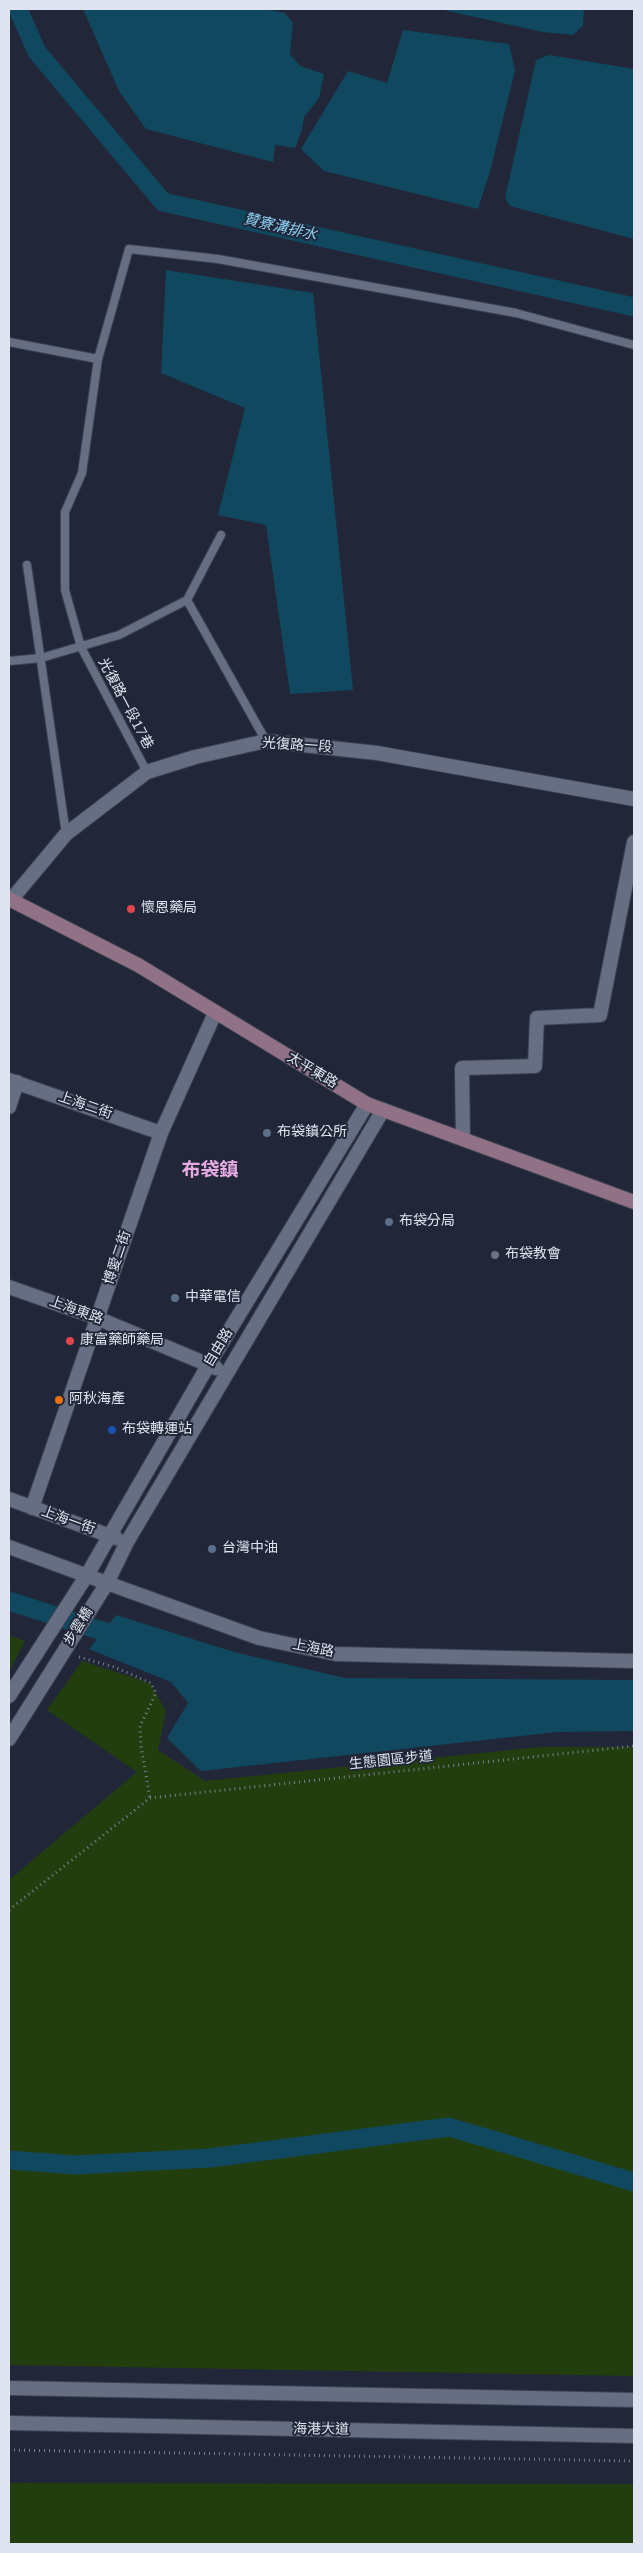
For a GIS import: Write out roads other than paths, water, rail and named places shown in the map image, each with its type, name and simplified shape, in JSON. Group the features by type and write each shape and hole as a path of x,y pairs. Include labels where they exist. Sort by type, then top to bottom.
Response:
{"main road":[{"name":"太平東路","path":"10,899 138,965 368,1104 634,1202"}],"street":[{"name":"光復路一段","path":"10,899 66,834 147,772 195,757 266,741 377,753 634,799"},
{"path":"463,1139 462,1068 535,1066 537,1018 600,1015 634,842"},
{"name":"博愛二街","path":"32,1508 161,1133 215,1013"},
{"path":"9,1107 13,1081"},
{"name":"上海二街","path":"13,1081 161,1133"},
{"name":"自由路","path":"74,1594 87,1575 208,1364 368,1104"},
{"name":"自由路","path":"96,1601 127,1542 226,1372 383,1110"},
{"name":"上海東路","path":"9,1287 97,1318 226,1372"},
{"name":"上海一街","path":"9,1500 127,1542"},
{"name":"上海路","path":"9,1548 259,1638 336,1654 634,1661"},
{"name":"步雲橋","path":"9,1696 74,1594"},
{"name":"步雲橋","path":"9,1738 96,1601"},
{"path":"9,2388 634,2400"},
{"name":"海港大道","path":"9,2423 634,2436"}],"lane":[{"name":"光復路一段17巷","path":"147,772 81,648 65,590 65,512 82,473 98,359 128,249 218,259 516,314 634,345"},
{"path":"9,342 98,359"},
{"path":"9,661 41,658 81,648 119,635 187,600 221,535"},
{"path":"27,565 66,834"},
{"path":"187,600 266,741"}],"water":[{"path":"83,9 264,9 285,13 293,23 290,54 300,66 324,74 319,98 304,117 302,130 295,148 275,145 273,162 146,129 119,91"},
{"path":"439,9 584,9 583,26 573,35 543,32"},
{"path":"403,30 509,44 515,70 491,168 478,209 324,171 301,149 348,71 387,83"},
{"path":"549,55 634,69 634,239 510,206 505,198 536,60"},
{"path":"166,270 313,293 353,690 290,694 266,525 218,515 245,408 161,373"},
{"path":"116,1615 234,1652 345,1678 634,1680 634,1731 558,1732 201,1771 167,1738 188,1703 171,1682 89,1649"}],"waterway":[{"name":"贊寮溝排水","path":"18,9 37,52 163,202 634,307"},
{"path":"9,1601 127,1639"},
{"path":"9,2160 76,2165 210,2158 449,2127 634,2182"}],"place":[{"name":"懷恩藥局","path":"131,909"},
{"name":"布袋鎮公所","path":"267,1133"},
{"name":"布袋分局","path":"389,1222"},
{"name":"布袋教會","path":"495,1255"},
{"name":"中華電信","path":"175,1298"},
{"name":"康富藥師藥局","path":"70,1341"},
{"name":"阿秋海產","path":"59,1400"},
{"name":"布袋轉運站","path":"112,1430"},
{"name":"台灣中油","path":"212,1549"}],"district":[{"name":"布袋鎮","path":"210,1171"}]}
